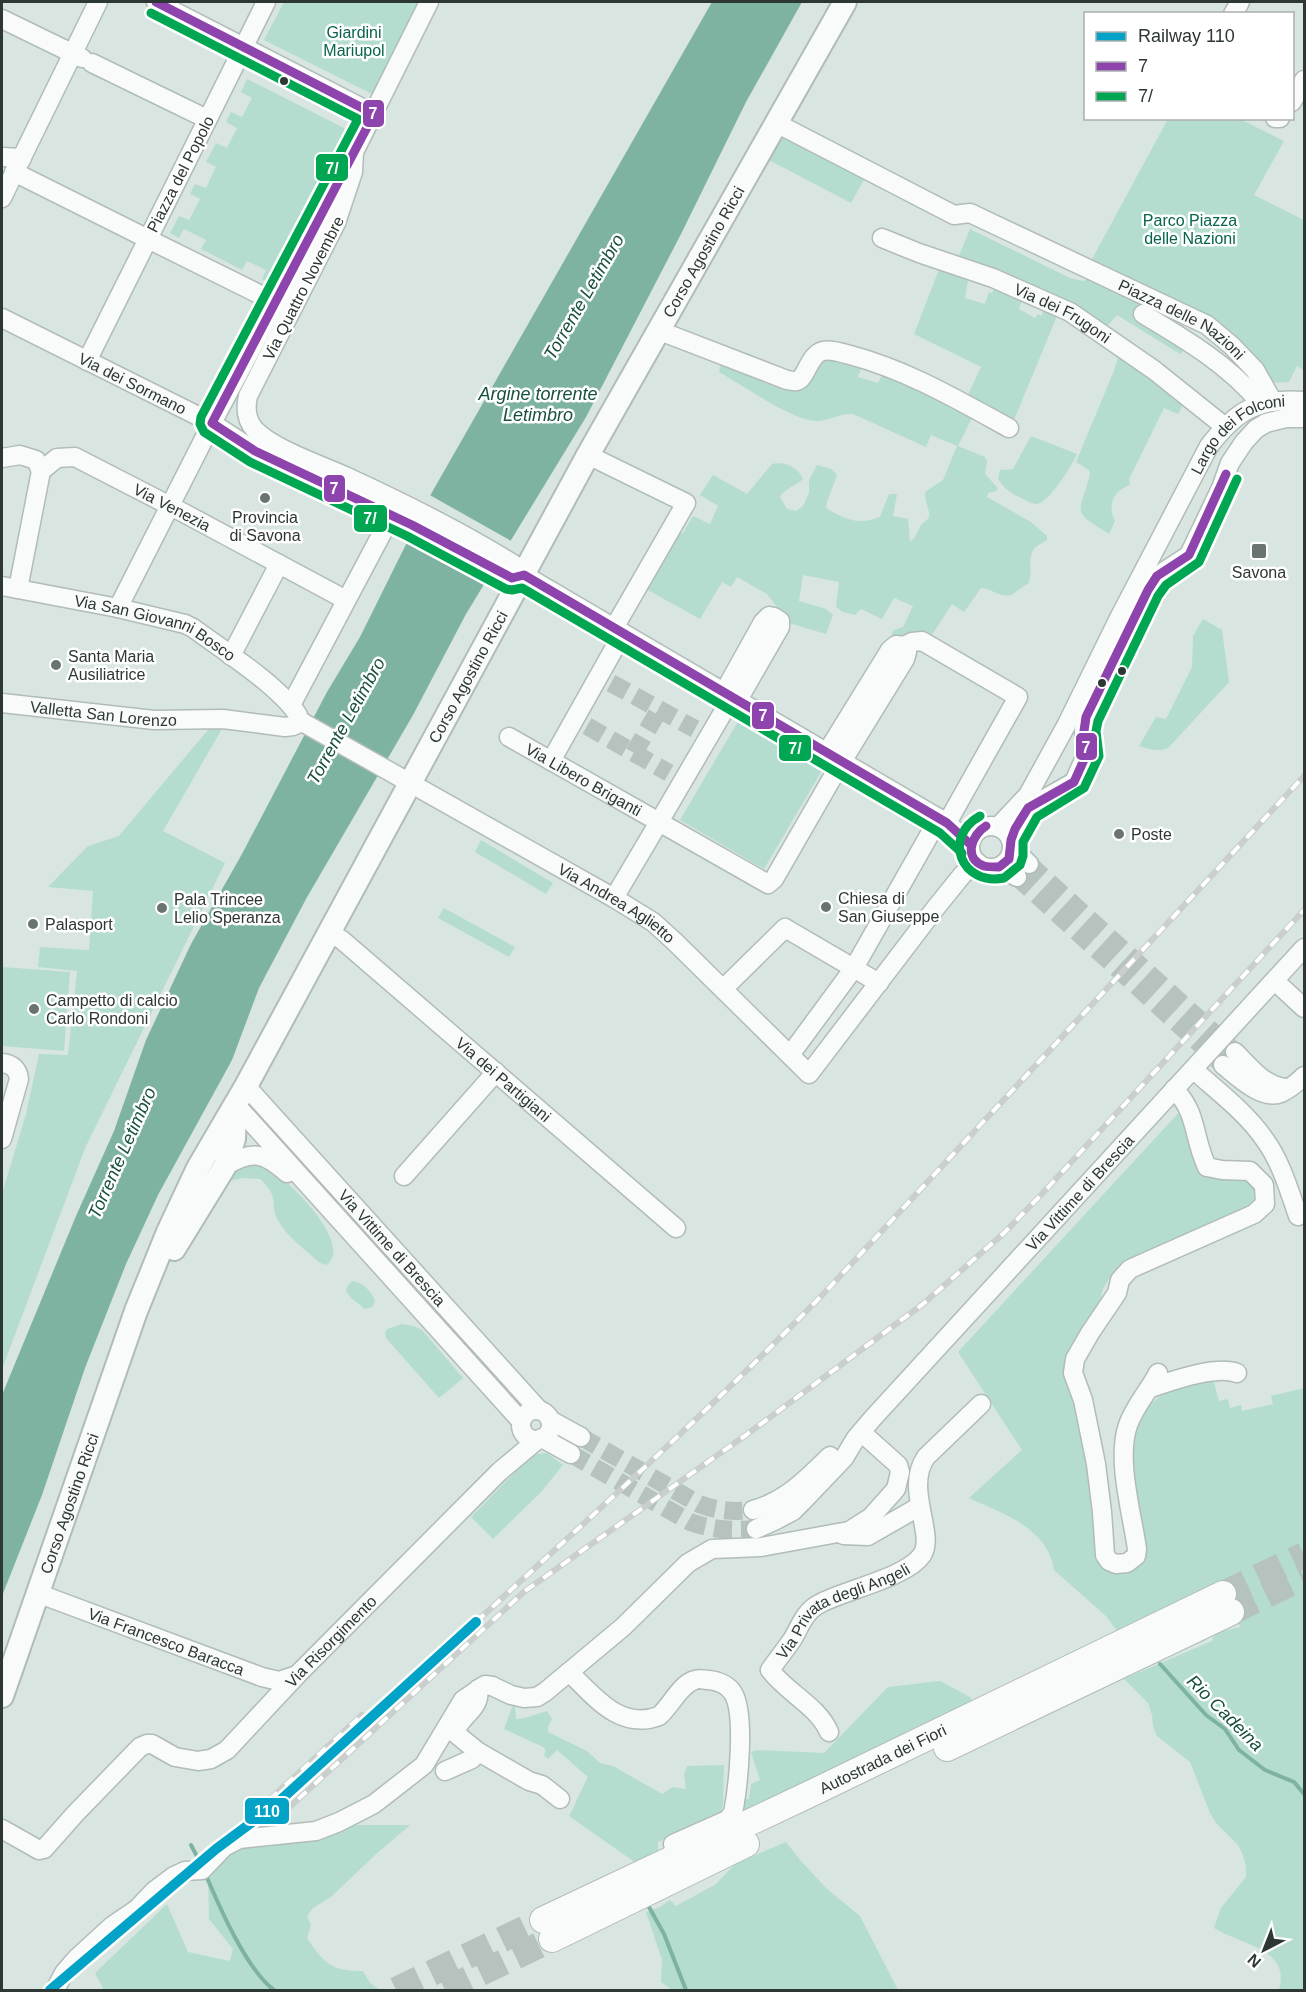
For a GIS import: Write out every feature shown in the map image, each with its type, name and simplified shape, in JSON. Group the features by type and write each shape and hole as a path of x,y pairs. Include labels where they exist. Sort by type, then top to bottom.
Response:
{"highway":[{"name":"Autostrada dei Fiori","path":"547,1929 1227,1603"}],"main road":[{"name":"Corso Agostino Ricci","path":"2,1696 136,1311 168,1232 198,1168 328,931 400,778 511,569 588,455 845,2"},
{"name":"Corso Agostino Ricci","path":"136,1311 225,1166 234,1139 240,1095"}],"street":[{"path":"2,198 18,165 82,58 98,2"},
{"path":"156,2 374,114"},
{"name":"Piazza del Popolo","path":"266,2 148,239 277,303"},
{"path":"277,303 429,2"},
{"path":"2,19 207,119"},
{"path":"1294,100 1305,80"},
{"name":"Piazza delle Nazioni","path":"776,123 954,215 970,213 1207,326 1232,346 1255,370 1266,403"},
{"name":"Via Quattro Novembre","path":"249,421 245,407 248,396 343,206 353,172 354,151"},
{"path":"2,157 148,239 87,361"},
{"name":"Via dei Frugoni","path":"882,238 919,254 993,278 1070,312 1154,370 1224,426"},
{"name":"Via Quattro Novembre","path":"118,608 212,423 277,303"},
{"name":"Piazza delle Nazioni","path":"1143,314 1218,362 1266,403"},
{"name":"Via dei Sormano","path":"2,318 212,423 255,451 391,515 416,518"},
{"path":"660,331 787,380 797,381 801,378 813,357 821,351 833,351 870,360 909,375 1009,428"},
{"name":"Largo dei Folconi","path":"1001,836 1028,795 1062,734 1202,457 1224,426 1240,413 1266,403 1305,401"},
{"name":"Largo dei Folconi","path":"1001,836 1015,829 1028,808 1074,782 1087,753 1084,731 1086,717 1148,590 1157,576 1189,555 1230,463 1244,442 1256,429 1266,423 1286,418 1305,418"},
{"name":"Via dei Sormano","path":"249,421 256,431 281,447 511,569 943,820"},
{"path":"1202,457 1214,454 1221,458 1226,474"},
{"path":"2,458 20,455 36,460 41,471 10,587"},
{"path":"551,761 581,723 605,680 619,631 686,503 588,455"},
{"name":"Via Venezia","path":"41,471 57,458 75,457 346,600"},
{"path":"291,705 391,515"},
{"path":"231,656 279,564"},
{"name":"Via San Giovanni Bosco","path":"10,587 185,624 231,656 291,705 302,722"},
{"path":"790,1054 854,968 1018,697 934,646 922,641 912,642 904,646 907,652 905,658 835,757"},
{"path":"614,898 659,822 676,777 702,733 731,696"},
{"name":"Valletta San Lorenzo","path":"2,703 154,720 223,719 285,727 302,722"},
{"name":"Via Andrea Aglietto","path":"302,722 653,922 724,988 809,1074 879,983"},
{"name":"Via Libero Briganti","path":"508,737 768,884 774,879 835,757"},
{"path":"943,820 1001,836 1023,870 988,868 973,858 970,844 972,838 1001,836"},
{"path":"943,820 970,844"},
{"path":"999,867 1009,860 1001,836"},
{"path":"724,988 785,927 879,983 963,874 978,863"},
{"name":"Via dei Partigiani","path":"328,931 342,940 676,1228"},
{"name":"Via Vittime di Brescia","path":"756,1528 793,1511 844,1458 859,1435 1305,948"},
{"path":"1275,981 1305,1008"},
{"path":"1229,1058 1252,1089 1273,1094 1281,1093 1305,1076"},
{"path":"2,1063 13,1066 19,1079 2,1139"},
{"path":"1192,1069 1252,1124 1265,1139 1275,1155 1298,1216"},
{"path":"404,1176 496,1072"},
{"path":"1174,1089 1190,1108 1201,1154 1208,1167 1250,1171 1264,1185 1265,1204 1254,1214 1130,1269 1120,1280 1117,1293 1076,1359 1073,1374 1083,1400 1096,1464 1105,1556 1109,1561 1116,1564 1127,1563 1136,1556 1137,1549 1126,1486 1124,1451 1128,1426 1140,1398 1154,1380 1171,1381 1222,1370 1237,1373"},
{"name":"Via Vittime di Brescia","path":"240,1095 322,1201 521,1425"},
{"name":"Via Vittime di Brescia","path":"240,1095 544,1415 581,1437"},
{"name":"Via Vittime di Brescia","path":"225,1166 250,1154 263,1157 275,1163 309,1195 322,1201"},
{"name":"Via Privata degli Angeli","path":"829,1732 825,1722 789,1691 770,1670 807,1613 818,1604 888,1576 912,1564 923,1554 925,1544 918,1486 920,1466 926,1457 981,1404"},
{"path":"539,1439 548,1433 544,1415 526,1413 521,1425 527,1437 539,1439 571,1454"},
{"name":"Via Risorgimento","path":"499,1472 521,1425"},
{"path":"55,1990 64,1973 77,1958 112,1926 137,1909 154,1891 174,1876 185,1871 205,1868 224,1847 242,1838 316,1831 374,1804 424,1765 463,1700 485,1685 517,1697 537,1697 623,1627 688,1563 711,1549 761,1547 849,1531 871,1517 896,1489 900,1478 898,1466 859,1435"},
{"name":"Via Vittime di Brescia","path":"753,1510 777,1502 794,1491 836,1450 859,1435"},
{"name":"Via Risorgimento","path":"2,1829 39,1850 44,1849 140,1747 152,1744 183,1760 198,1761 211,1759 227,1750 297,1675 499,1472 539,1439"},
{"path":"833,1534 868,1536 920,1506"},
{"name":"Via Francesco Baracca","path":"37,1593 262,1677 279,1681 297,1675"},
{"path":"569,1672 606,1708 618,1715 635,1720 653,1719 659,1716 688,1683 697,1679 714,1680 724,1684 732,1691 739,1716 739,1756 733,1813 727,1820 673,1844"},
{"path":"478,1689 479,1696 476,1704 456,1728 455,1733 477,1751 529,1781 542,1785 560,1799"},
{"path":"445,1771 472,1759 477,1751"}],"green space":[{"name":"Giardini Mariupol","path":"284,2 418,2 372,94 264,40"},
{"path":"247,79 352,132 275,286 262,279 266,270 247,261 242,270 201,249 206,240 184,229 179,238 170,233 179,216 189,220 200,199 190,194 195,184 206,188 216,167 206,162 216,143 227,148 237,128 226,122 231,112 242,117 252,98 241,92"},
{"name":"Parco Piazza delle Nazioni","path":"1167,120 1242,120 1284,141 1254,195 1304,220 1304,370 1297,366 1289,382 1266,383 1258,364 1091,261"},
{"path":"782,132 866,176 851,203 767,159"},
{"path":"970,229 1070,278 1083,281 1093,278 1143,303 1137,313 1188,346 1180,354 1117,315 1104,330 956,263"},
{"path":"940,267 965,273 963,278 968,280 965,298 985,304 989,292 992,293 996,283 1024,294 1019,309 1035,318 1038,314 1041,316 1047,305 1059,311 1014,420 1003,418 966,399 981,367 914,334"},
{"path":"1120,351 1173,391 1172,396 1183,405 1178,414 1164,408 1129,479 1130,485 1119,491 1113,499 1112,509 1115,521 1109,534 1083,515 1081,504 1090,474 1089,470 1076,462"},
{"path":"832,358 862,365 858,377 878,383 883,373 974,414 958,446 985,457 987,461 985,474 997,487 997,491 988,493 987,497 1031,522 1047,536 1047,540 1035,548 1032,553 1028,584 1007,596 981,588 964,612 952,604 930,638 896,640 892,633 903,627 913,606 894,598 882,619 861,609 855,615 843,612 836,607 839,582 803,575 799,601 826,609 833,615 826,634 789,623 767,594 737,577 731,587 722,582 700,619 646,589 693,516 710,524 718,506 700,495 713,475 747,494 772,464 781,463 790,466 798,471 803,479 780,497 787,509 796,511 803,506 809,493 809,480 817,465 831,469 837,475 827,502 826,507 829,510 853,520 866,521 880,517 889,494 897,494 893,516 908,519 910,542 914,538 921,525 929,517 925,492 943,480 957,446 931,435 926,447 853,414 821,421 806,419 781,408 719,372 721,363 789,388 816,362"},
{"path":"1031,436 1077,454 1053,491 1037,504 1013,494 998,479 1000,470 1013,469"},
{"path":"1203,619 1222,630 1229,682 1169,747 1158,750 1139,746 1156,717 1166,719 1192,667 1193,636"},
{"path":"740,718 824,767 764,869 680,820"},
{"path":"212,725 223,727 163,831 225,863 86,1146 2,1369 2,1194 26,1114 39,1054 68,1055 77,971 38,967 40,947 89,950 93,891 48,887 88,846 119,836"},
{"path":"481,840 553,883 546,894 475,852"},
{"path":"444,908 515,947 509,957 438,918"},
{"name":"Campetto di calcio Carlo Rondoni","path":"2,967 70,972 64,1051 2,1046"},
{"path":"1183,1108 1199,1163 1244,1178 1257,1188 1256,1204 1120,1267 1106,1284 1101,1304 1073,1348 1065,1364 1065,1375 1078,1412 1114,1573 1131,1572 1142,1560 1132,1498 1129,1449 1136,1425 1151,1404 1172,1390 1213,1379 1219,1401 1228,1399 1230,1408 1241,1405 1242,1411 1273,1404 1271,1396 1304,1388 1304,1990 1279,1990 1281,1976 1278,1965 1271,1956 1214,1928 1221,1908 1246,1877 1243,1855 1238,1845 1216,1823 1210,1813 1190,1762 1157,1736 1148,1703 1124,1679 1212,1641 1215,1633 1240,1627 1223,1586 1119,1634 1107,1617 1054,1570 1050,1555 1033,1533 1009,1516 969,1498 1022,1450 958,1352"},
{"path":"242,1164 261,1164 271,1170 299,1194 313,1210 325,1226 332,1242 333,1255 326,1265 320,1263 292,1239 283,1228 274,1211 271,1192 260,1179 244,1178 227,1181 232,1172"},
{"path":"352,1281 360,1283 372,1294 375,1301 372,1307 365,1309 351,1298 346,1291"},
{"path":"402,1324 422,1330 463,1378 439,1398 386,1338 387,1329"},
{"path":"547,1453 563,1465 541,1492 493,1539 471,1517 527,1460 537,1454"},
{"path":"940,1681 970,1697 975,1705 742,1816 744,1799 749,1799 751,1784 760,1780 751,1752 757,1750 824,1753 888,1687"},
{"path":"513,1704 516,1719 547,1711 552,1719 548,1732 587,1751 600,1763 613,1766 662,1794 673,1787 686,1789 684,1774 687,1766 724,1765 723,1804 719,1818 658,1842 658,1856 636,1863 569,1816 588,1777 557,1750 548,1759 544,1755 546,1750 543,1747 504,1729"},
{"path":"353,1825 410,1825 331,1897 313,1908 307,1916 311,1925 307,1938 329,1964 343,1970 363,1971 370,1983 380,1990 104,1990 95,1973 167,1904 188,1952 230,1961 233,1949 209,1919 208,1871 239,1844 304,1840"},
{"path":"786,1842 827,1889 860,1916 898,1990 672,1990 661,1982 662,1960 646,1912 670,1900 676,1906 716,1884 735,1864"}],"water":[{"name":"Argine torrente Letimbro","path":"712,2 802,2 746,102 681,234 586,417 466,614 413,715 306,899 259,988 232,1060 158,1195 126,1264 85,1368 42,1495 2,1596 2,1395 114,1131 146,1040 191,944 242,854 327,692 360,637 431,494"}],"pier":[{"path":"428,494 513,542 494,574 410,528"}],"waterway":[{"name":"Rio Cadeina","path":"1160,1664 1206,1715 1225,1729 1239,1750 1265,1770 1294,1782 1304,1794"},
{"path":"191,1845 201,1864"},
{"path":"205,1873 244,1952 253,1967 274,1990"},
{"path":"649,1907 664,1934 686,1990"}],"tunnel":[{"path":"611,683 695,729"},
{"path":"634,753 659,710"},
{"path":"587,726 669,773"},
{"path":"1029,864 1235,1052"},
{"path":"1017,877 1223,1065"},
{"path":"581,1437 699,1504 726,1510 753,1510"},
{"path":"571,1454 690,1522 723,1529 756,1529"},
{"path":"1223,1594 1304,1555"},
{"path":"1231,1612 1304,1577"},
{"path":"396,1990 543,1920"},
{"path":"445,1990 552,1939"}],"railway":[{"path":"476,1622 700,1415 830,1287 1304,776"},
{"path":"282,1814 525,1591 746,1435 923,1304 1003,1234 1304,910"},
{"path":"269,1800 362,1715"}],"rail line":[{"name":"110","path":"50,1990 216,1849 274,1806 476,1622"}],"transit line":[{"name":"7","path":"156,2 374,114 212,423 255,451 412,525 512,578 524,575 947,823 970,844"},
{"name":"7/","path":"151,13 358,119 201,417 200,424 204,432 250,462 407,536 506,589 522,588 940,833 962,853"},
{"name":"7","path":"986,826 976,835 971,853 977,863 999,867 1009,859 1015,829 1028,808 1074,782 1087,753 1084,731 1086,717 1148,590 1157,576 1189,555 1226,474"},
{"name":"7/","path":"980,816 968,825 962,836 960,847 962,858 967,867 977,875 1004,878 1020,865 1023,856 1023,842 1037,817 1084,788 1099,756 1096,731 1098,721 1158,596 1166,585 1199,562 1237,479"}],"place":[{"name":"Provincia di Savona","path":"265,498"},
{"name":"Savona","path":"1259,551"},
{"name":"Santa Maria Ausiliatrice","path":"56,665"},
{"name":"Poste","path":"1119,834"},
{"name":"Chiesa di San Giuseppe","path":"826,907"},
{"name":"Pala Trincee Lelio Speranza","path":"162,908"},
{"name":"Palasport","path":"33,924"},
{"name":"Campetto di calcio Carlo Rondoni","path":"34,1009"}],"water label":[{"name":"Torrente Letimbro","path":"584,297"},
{"name":"Torrente Letimbro","path":"346,721"},
{"name":"Torrente Letimbro","path":"122,1153"}]}
